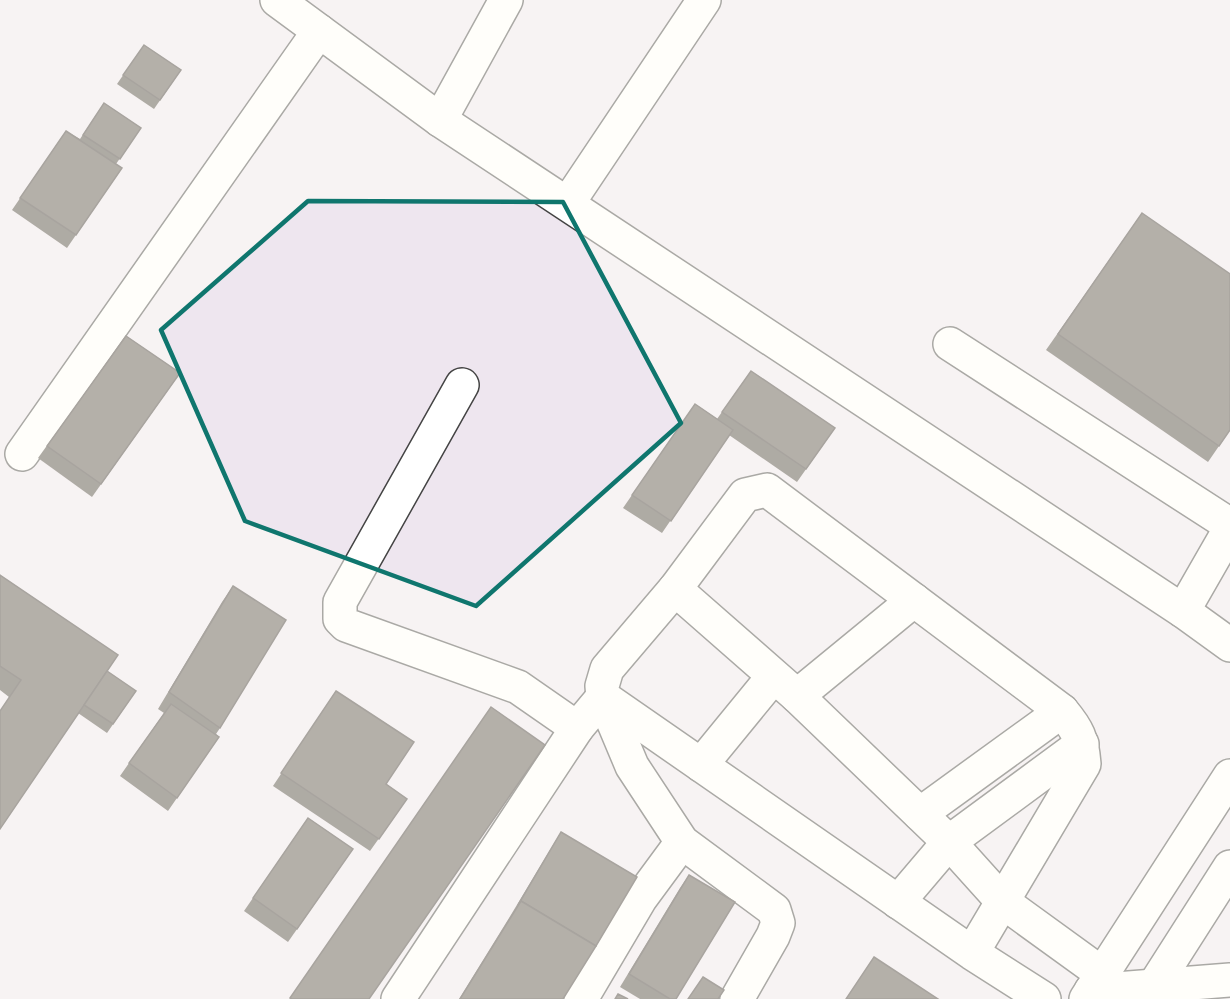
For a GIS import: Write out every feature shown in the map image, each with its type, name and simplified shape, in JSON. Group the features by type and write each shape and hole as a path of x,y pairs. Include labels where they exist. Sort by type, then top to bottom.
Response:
{"street":[{"path":"277,0 440,120 1183,611 1230,645"},
{"path":"440,120 506,0"},
{"path":"568,203 704,0"},
{"path":"22,454 319,31"},
{"path":"950,344 1230,527 1183,611"},
{"path":"462,385 340,602 340,619 346,625 518,687 577,728"},
{"path":"737,999 773,936 778,923 774,910 682,842 632,766 603,697 602,686 607,669 675,589 745,495 767,490 1062,711 1076,728 1082,744 1084,764 972,953"},
{"path":"675,589 785,686 920,814 949,842 1003,902 1093,988 1230,980"},
{"path":"701,765 785,686 914,600"},
{"path":"398,999 577,728 603,697"},
{"path":"603,697 972,953 1044,999"},
{"path":"920,814 1062,711"},
{"path":"898,902 949,842 1082,744"},
{"path":"1093,988 1230,776"},
{"path":"581,999 640,898 682,842"},
{"path":"1154,986 1230,867"}],"highlighted area":[{"path":"308,201 563,202 681,423 476,606 245,521 161,330"}],"shaded area":[{"path":"0,0 1230,0 1230,999 0,999"}],"building":[{"path":"144,45 181,70 160,100 123,75"},
{"path":"104,103 141,128 120,159 83,135"},
{"path":"66,131 122,168 76,235 20,198"},
{"path":"1142,213 1230,274 1230,430 1219,446 1058,334"},
{"path":"126,336 180,373 101,484 47,446"},
{"path":"751,371 835,428 806,469 722,412"},
{"path":"695,404 733,430 671,521 632,495"},
{"path":"0,575 118,655 0,829 0,711 21,680 0,666"},
{"path":"233,586 286,620 220,728 169,692"},
{"path":"107,671 136,691 113,724 84,705"},
{"path":"336,691 414,742 386,784 407,799 379,839 281,773"},
{"path":"171,704 219,737 177,798 129,763"},
{"path":"491,707 545,745 369,999 290,998"},
{"path":"308,818 353,849 297,929 253,898"},
{"path":"561,832 637,877 596,946 521,901 518,905"},
{"path":"689,875 735,902 676,999 670,999 629,974"},
{"path":"521,901 596,946 563,999 460,999"},
{"path":"874,957 938,999 846,999"},
{"path":"703,977 724,990 718,999 688,999"},
{"path":"618,994 628,999 615,999"}]}
